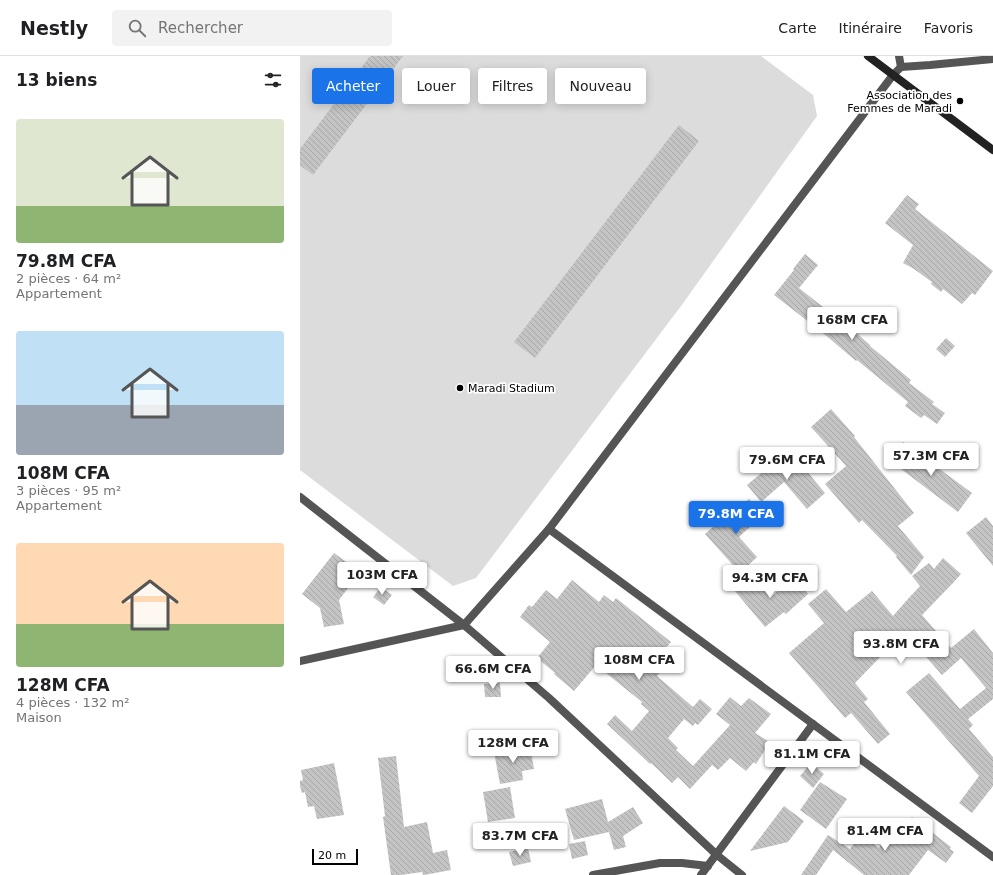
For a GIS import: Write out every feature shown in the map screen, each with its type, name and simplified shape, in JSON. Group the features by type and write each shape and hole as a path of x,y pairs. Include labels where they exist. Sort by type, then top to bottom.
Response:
{"street":[{"path":"868,56 993,150"},
{"path":"899,56 901,67"},
{"path":"300,661 464,625 549,529 893,75 901,67 993,59"},
{"path":"300,497 464,625 549,698 717,855 742,875"},
{"path":"549,529 993,857"},
{"path":"701,875 813,724"},
{"path":"593,875 660,863 682,863 708,866"}],"shaded area":[{"name":"Maradi Stadium","path":"300,56 761,56 813,95 817,116 681,306 476,578 453,586 300,470"}],"building":[{"path":"370,56 403,56 394,68 361,68"},
{"path":"334,104 367,104 313,175 300,165 300,149"},
{"path":"679,125 699,141 535,358 514,342"},
{"path":"907,195 919,204 915,209 993,271 975,295 972,293 962,304 943,289 941,292 931,284 932,282 903,263 913,245 885,223"},
{"path":"805,254 818,265 799,288 837,318 838,317 911,380 909,383 934,402 932,404 945,413 937,424 924,415 921,418 905,406 908,402 774,295"},
{"path":"946,338 955,346 945,357 936,349"},
{"path":"831,409 855,436 854,437 914,513 898,526 924,557 911,575 896,557 897,556 862,520 859,523 825,484 846,466 811,427"},
{"path":"903,442 972,493 958,512 889,460"},
{"path":"789,450 825,493 807,509 784,482 761,502 747,485"},
{"path":"749,499 763,515 739,537 757,557 740,573 705,534 722,519 724,521"},
{"path":"986,517 993,526 993,566 966,533"},
{"path":"334,553 360,572 339,600 344,624 324,627 320,608 302,594"},
{"path":"943,558 961,574 922,615 951,648 974,629 993,653 993,699 968,719 973,725 969,729 993,757 993,786 972,813 959,803 979,776 906,692 929,673 960,709 986,688 961,658 942,675 905,633 883,657 882,655 855,683 868,699 864,702 890,734 878,744 851,713 845,718 789,653 824,623 808,604 826,589 846,612 872,591 893,616 920,586 912,576 929,563 934,569"},
{"path":"751,576 770,598 793,577 808,594 786,614 784,612 765,627 734,590"},
{"path":"572,580 599,602 604,595 613,602 616,598 671,642 654,661 663,669 657,676 693,707 700,699 712,709 698,725 695,723 693,726 684,719 668,738 678,748 676,750 693,766 730,725 716,714 730,697 741,706 749,698 771,714 755,733 770,742 756,764 754,762 746,771 730,758 718,770 712,765 690,789 678,777 672,783 607,724 615,715 632,731 649,711 641,704 642,702 596,665 574,691 537,658 550,642 520,617 529,605 532,607 546,590 557,599"},
{"path":"381,587 392,595 384,605 373,597"},
{"path":"500,683 501,697 485,697 484,684"},
{"path":"530,746 534,769 522,771 523,780 500,784 494,752"},
{"path":"396,756 404,827 427,822 433,853 447,850 451,870 424,875 422,872 391,875 383,817 385,816 378,758"},
{"path":"334,763 344,815 317,819 314,806 308,807 305,792 302,793 300,786 300,781 303,780 301,770"},
{"path":"811,763 824,774 813,788 800,776"},
{"path":"820,782 847,799 826,829 800,810"},
{"path":"510,787 515,818 488,822 483,792"},
{"path":"602,799 608,822 633,807 643,823 623,836 626,847 614,850 609,832 574,840 565,809"},
{"path":"784,806 804,821 788,842 750,851"},
{"path":"912,817 951,847 950,849 954,852 946,863 928,850 909,875 864,875 833,850 816,875 801,875 828,835 850,849 861,834 879,848 895,825 902,831"},
{"path":"585,841 588,855 572,859 569,844"},
{"path":"528,848 531,862 513,866 509,852"}],"place":[{"name":"Association des Femmes de Maradi","path":"960,101"},
{"name":"Maradi Stadium","path":"460,388"}]}
